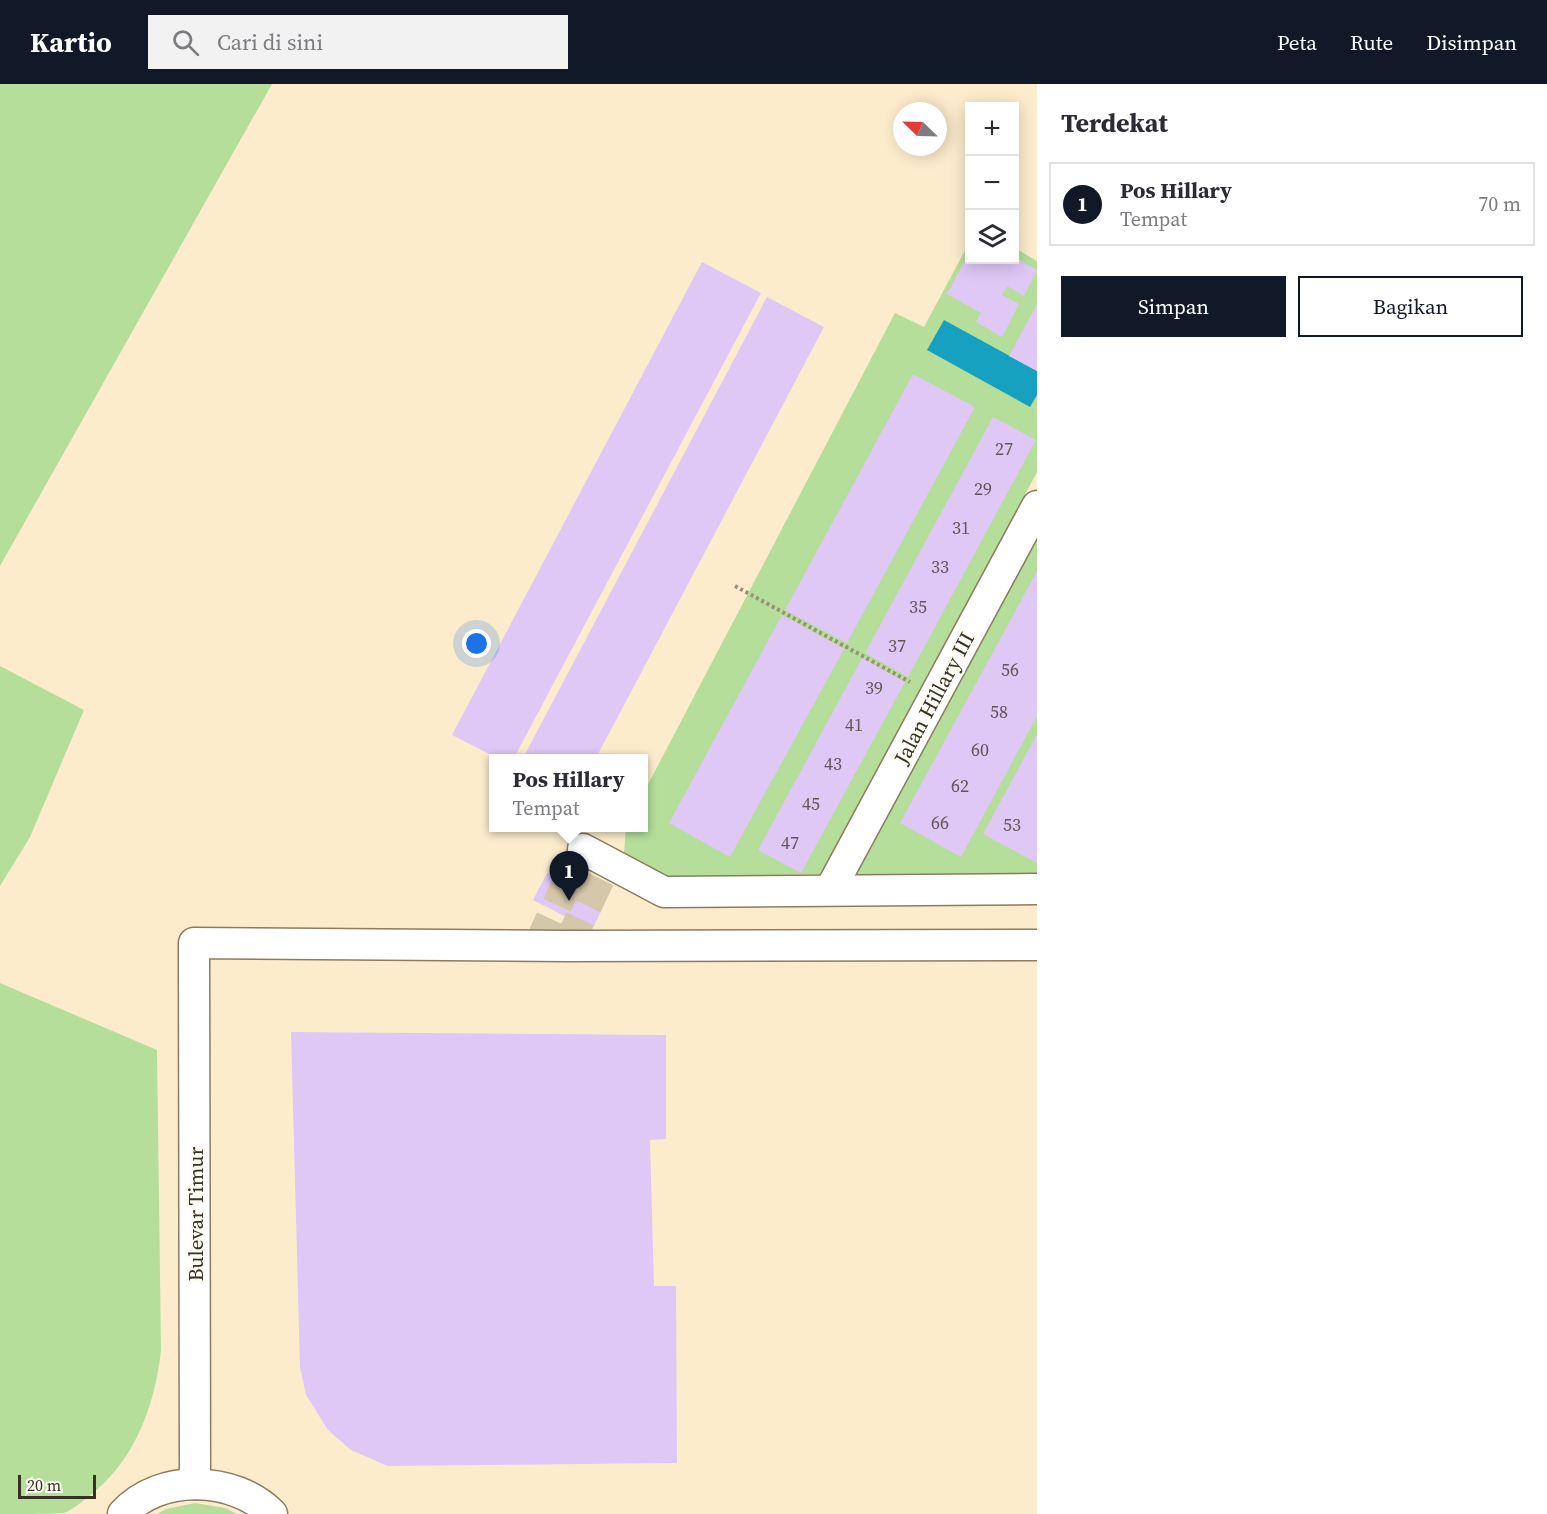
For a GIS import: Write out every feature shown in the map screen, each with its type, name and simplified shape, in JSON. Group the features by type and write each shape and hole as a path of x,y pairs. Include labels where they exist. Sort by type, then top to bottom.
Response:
{"street":[{"name":"Jalan Hillary III","path":"830,890 1037,506"},
{"path":"584,849 664,892 1037,889"},
{"name":"Bulevar Timur","path":"195,1484 194,944 1037,945"},
{"path":"123,1514 128,1508 160,1491 195,1484 231,1489 264,1506 272,1514"}],"path":[{"path":"735,586 935,696"}],"green space":[{"path":"0,84 272,84 0,566"},
{"path":"965,250 965,264 1019,264 1019,250 1037,261 1037,472 821,874 668,877 624,853 626,832 648,832 648,784 895,313 924,327"},
{"path":"1037,534 1037,875 853,876"},
{"path":"0,666 84,710 30,837 0,886"},
{"path":"0,983 157,1050 161,1351 158,1372 147,1414 129,1451 103,1484 64,1513 0,1514"},
{"path":"195,1503 225,1508 237,1514 157,1514 166,1509"}],"water":[{"path":"944,320 1037,371 1037,395 1030,407 927,350"}],"building":[{"path":"965,260 965,264 996,265 1019,264 1019,260 1037,270 1024,296 1007,286 1002,295 1019,304 1002,337 976,322 981,313 947,294"},
{"path":"702,262 761,293 516,754 489,754 452,735"},
{"path":"767,297 824,327 598,754 525,754"},
{"path":"1037,304 1037,371 1009,356"},
{"path":"913,374 975,407 847,643 785,610"},
{"path":"993,417 1036,440 908,677 865,653"},
{"path":"1037,571 1037,716 961,857 900,823"},
{"path":"782,615 844,649 730,857 669,823"},
{"path":"862,658 905,682 801,873 758,850"},
{"path":"1037,734 1037,863 983,834"},
{"path":"547,873 605,903 592,930 533,900"},
{"path":"291,1032 666,1035 666,1139 650,1140 654,1286 676,1286 677,1463 388,1466 351,1450 328,1430 306,1395 300,1367"}],"tunnel":[{"path":"538,946 583,849"},
{"path":"567,946 608,862"}],"place":[{"name":"Pos Hillary","path":"569,901"}]}
